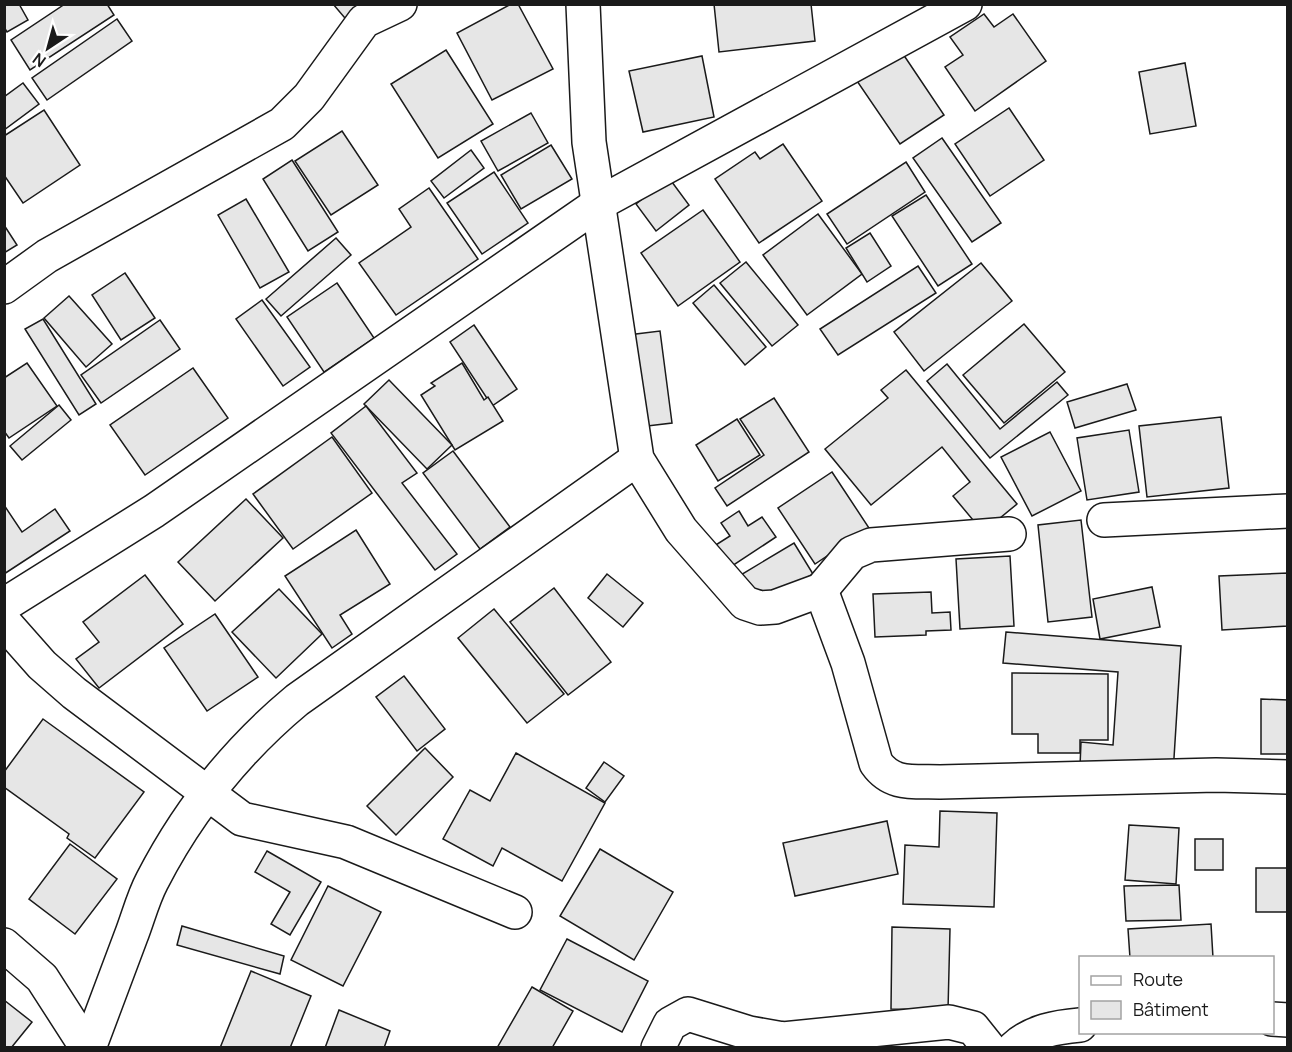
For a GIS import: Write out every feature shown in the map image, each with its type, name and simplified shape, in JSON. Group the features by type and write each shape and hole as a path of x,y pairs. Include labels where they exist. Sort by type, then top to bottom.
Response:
{"street":[{"path":"4,287 47,256 282,124 309,97 364,21 400,4"},
{"path":"582,4 585,106 637,459 681,530 745,603 760,608 775,607 821,590 852,553 871,545 1009,534"},
{"path":"4,605 154,511 598,204 965,4"},
{"path":"88,1047 151,882 181,830 208,791 264,728 297,700 637,459"},
{"path":"1104,520 1287,511"},
{"path":"821,590 849,663 876,763 884,775 900,780 940,782 1216,775 1287,777"},
{"path":"4,622 42,665 74,693 208,791 242,819 346,842 515,912"},
{"path":"4,945 42,978 88,1047"},
{"path":"658,1047 670,1024 688,1014 749,1034 783,1039 949,1022 973,1028 989,1047"},
{"path":"1014,1047 1022,1040 1043,1031 1079,1024"}],"building":[{"path":"4,4 19,4 28,20 7,32 4,27"},
{"path":"65,4 107,4 114,15 30,70 11,40"},
{"path":"333,4 373,4 350,24"},
{"path":"511,4 518,4 553,69 492,100 457,33"},
{"path":"714,4 811,4 815,41 719,52"},
{"path":"984,14 994,27 1013,14 1046,61 975,111 945,67 963,55 950,37"},
{"path":"117,19 132,41 47,100 32,78"},
{"path":"446,50 493,124 438,158 391,84"},
{"path":"901,51 944,115 900,144 857,81"},
{"path":"702,56 714,117 643,132 629,71"},
{"path":"1185,63 1196,126 1150,134 1139,72"},
{"path":"23,83 39,104 4,130 4,97"},
{"path":"1009,108 1044,160 990,196 955,144"},
{"path":"44,110 80,165 23,203 4,175 4,136"},
{"path":"531,113 548,143 498,171 481,141"},
{"path":"342,131 378,185 331,215 295,161"},
{"path":"942,138 1001,223 972,242 913,158"},
{"path":"783,144 822,201 759,243 715,179 755,152 760,159"},
{"path":"551,145 572,179 521,209 501,175"},
{"path":"471,150 484,168 444,198 431,181"},
{"path":"292,160 338,232 308,251 263,179"},
{"path":"906,162 925,192 847,244 827,214"},
{"path":"494,172 528,223 482,254 447,203"},
{"path":"669,178 689,205 656,231 636,204"},
{"path":"429,188 478,259 396,315 359,263 411,227 399,209"},
{"path":"926,195 972,264 938,286 892,216"},
{"path":"246,199 289,272 260,288 218,215"},
{"path":"703,210 740,262 678,306 641,253"},
{"path":"818,214 862,274 807,315 763,255"},
{"path":"4,225 17,245 4,253"},
{"path":"870,233 891,266 867,282 846,248"},
{"path":"336,238 351,255 281,316 266,299"},
{"path":"746,262 798,325 772,346 720,283"},
{"path":"981,263 1012,301 924,371 894,332"},
{"path":"918,266 936,293 838,355 820,329"},
{"path":"125,273 155,318 121,340 92,295"},
{"path":"337,283 374,338 324,372 287,317"},
{"path":"714,285 766,347 745,365 693,303"},
{"path":"69,296 112,344 86,367 44,318"},
{"path":"262,300 310,367 283,386 236,319"},
{"path":"43,319 96,404 79,415 25,329"},
{"path":"160,320 180,349 101,403 81,375"},
{"path":"1024,324 1065,372 1004,423 963,375"},
{"path":"474,325 517,389 492,406 450,342"},
{"path":"660,331 672,423 639,427 628,335"},
{"path":"27,363 57,406 9,438 4,431 4,378"},
{"path":"462,363 484,400 488,397 503,421 455,450 421,395 435,386 431,383"},
{"path":"947,364 1000,429 1057,382 1068,395 990,458 927,381"},
{"path":"193,368 228,418 145,475 110,425"},
{"path":"906,370 1017,504 983,532 953,496 970,482 942,447 871,505 825,449 888,398 881,390"},
{"path":"389,380 452,445 427,469 364,404"},
{"path":"1127,384 1136,410 1075,428 1067,402"},
{"path":"774,398 809,452 727,506 715,488 764,455 740,419"},
{"path":"59,405 71,420 22,460 10,446"},
{"path":"366,406 417,473 402,483 457,554 435,570 331,433"},
{"path":"1221,417 1229,488 1147,497 1139,426"},
{"path":"737,419 760,455 718,481 696,445"},
{"path":"1129,430 1139,492 1087,500 1077,438"},
{"path":"1050,432 1081,491 1032,516 1001,457"},
{"path":"332,437 372,493 293,549 253,494"},
{"path":"453,451 510,527 480,549 423,473"},
{"path":"832,472 869,528 815,564 778,508"},
{"path":"246,499 283,538 215,601 178,562"},
{"path":"4,505 22,532 55,509 70,531 4,574"},
{"path":"739,511 748,526 762,517 776,537 726,570 711,548 730,536 721,523"},
{"path":"1081,520 1092,617 1048,622 1038,525"},
{"path":"356,530 390,584 340,615 352,634 332,648 285,576"},
{"path":"794,543 813,574 758,608 739,576"},
{"path":"1010,556 1014,626 960,629 956,559"},
{"path":"1288,573 1288,626 1222,630 1219,576"},
{"path":"607,574 643,603 623,627 588,598"},
{"path":"145,575 183,624 99,688 76,659 99,642 83,622"},
{"path":"1152,587 1160,627 1100,639 1093,599"},
{"path":"554,588 611,662 568,695 510,622"},
{"path":"279,589 322,634 276,678 232,632"},
{"path":"931,592 932,613 950,612 951,630 926,631 926,635 875,637 873,594"},
{"path":"494,609 564,694 527,723 458,638"},
{"path":"215,614 258,677 207,711 164,648"},
{"path":"1006,632 1181,646 1173,774 1080,767 1081,742 1113,745 1118,672 1003,663"},
{"path":"1012,673 1108,674 1108,740 1080,740 1080,753 1038,753 1038,734 1012,734"},
{"path":"404,676 445,729 417,751 376,697"},
{"path":"1261,699 1288,700 1288,754 1261,754"},
{"path":"43,719 144,792 95,858 67,838 69,834 4,787 4,772"},
{"path":"425,748 453,777 396,835 367,806"},
{"path":"516,753 605,803 562,881 502,848 493,866 443,839 470,790 490,801"},
{"path":"604,762 624,776 605,802 586,788"},
{"path":"940,811 997,813 994,907 903,904 905,845 939,847"},
{"path":"887,821 898,874 795,896 783,843"},
{"path":"1129,825 1179,828 1176,884 1125,880"},
{"path":"1195,839 1223,839 1223,870 1195,870"},
{"path":"70,844 117,879 75,934 29,899"},
{"path":"600,849 673,892 634,960 560,916"},
{"path":"267,851 321,882 290,935 271,924 290,892 255,872"},
{"path":"1256,868 1288,868 1288,912 1256,912"},
{"path":"1179,885 1181,920 1126,921 1124,886"},
{"path":"328,886 381,912 343,986 291,960"},
{"path":"1211,924 1213,956 1130,956 1128,929"},
{"path":"182,926 284,956 280,974 177,945"},
{"path":"892,927 950,929 948,1010 891,1009"},
{"path":"567,939 648,981 622,1032 540,990"},
{"path":"251,971 311,996 290,1048 220,1048"},
{"path":"532,987 573,1011 552,1048 497,1048"},
{"path":"4,1000 32,1022 11,1048 4,1048"},
{"path":"339,1010 390,1031 384,1048 325,1048"}]}
